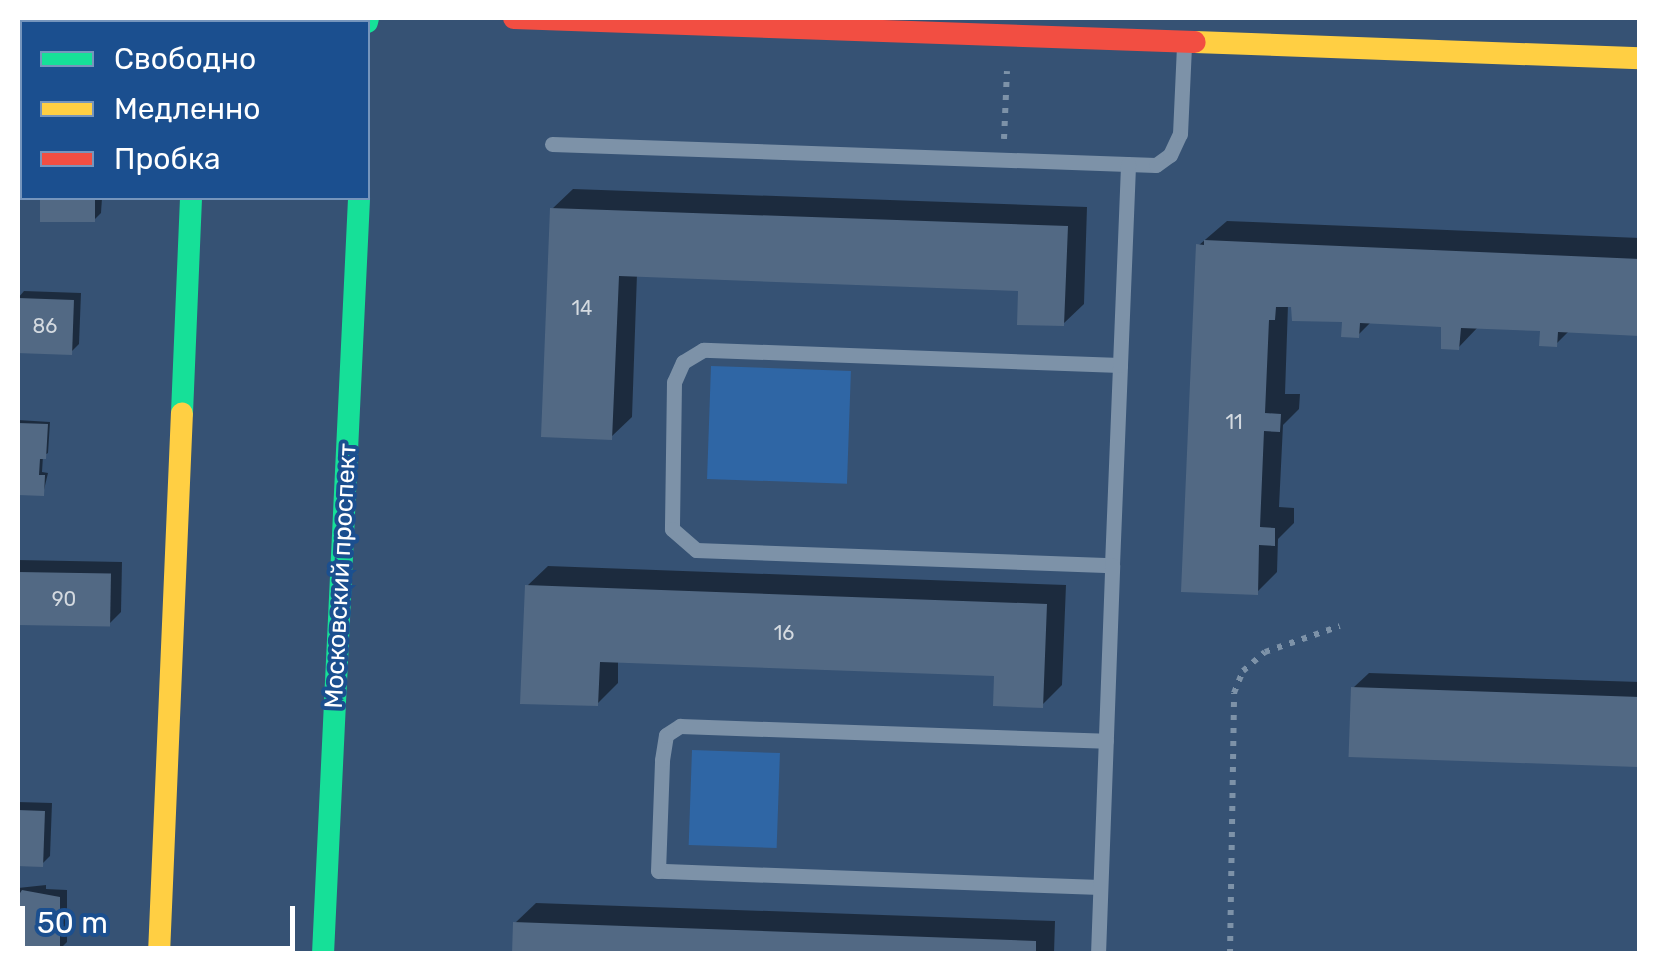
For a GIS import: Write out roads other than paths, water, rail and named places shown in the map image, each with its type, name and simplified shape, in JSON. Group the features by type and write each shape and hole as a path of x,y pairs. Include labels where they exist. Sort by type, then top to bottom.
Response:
{"street":[{"path":"514,18 679,20 1009,35 1035,26 1184,42 1640,58"},
{"path":"159,954 191,200"},
{"name":"Московский проспект","path":"323,954 359,200"}],"lane":[{"path":"552,144 1156,165 1176,148 1180,134 1184,42"},
{"path":"1098,954 1128,164"},
{"path":"1112,565 696,550 677,538 669,515 674,382 684,362 703,350 1120,366"},
{"path":"1100,887 658,871 662,760 666,735 680,726 1106,741"}]}
